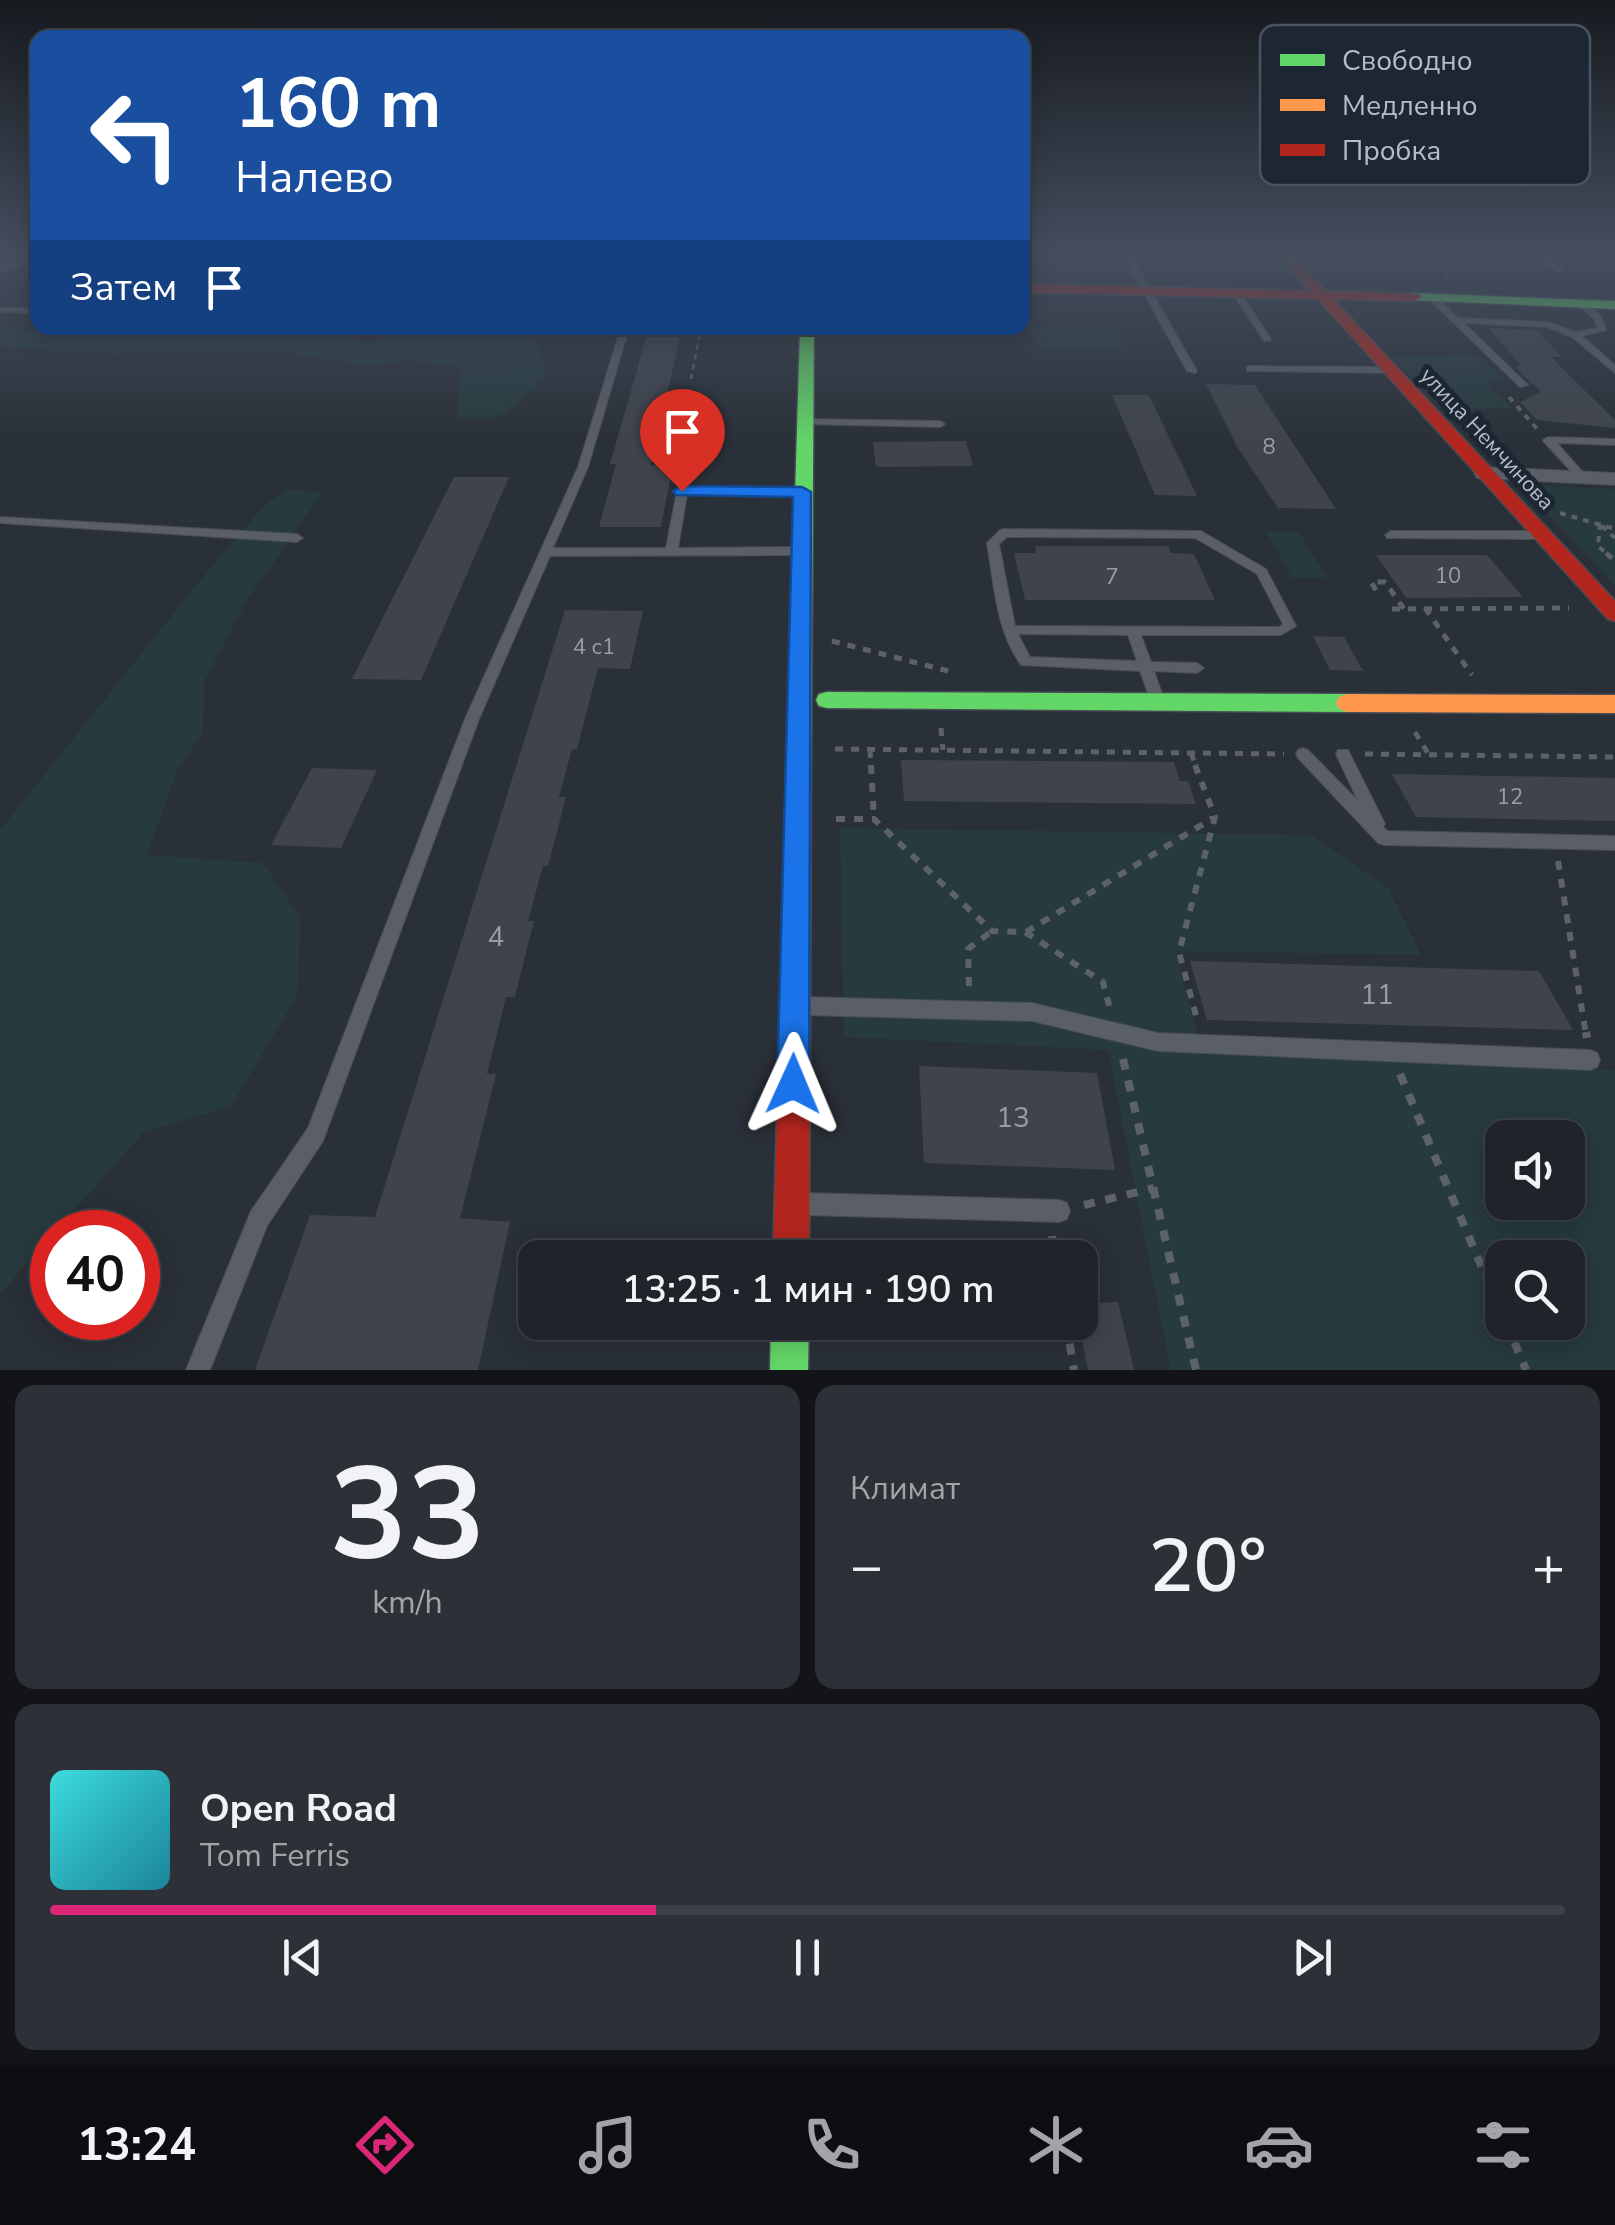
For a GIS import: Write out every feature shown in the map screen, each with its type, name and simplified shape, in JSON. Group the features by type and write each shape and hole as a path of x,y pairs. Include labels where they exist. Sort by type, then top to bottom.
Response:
{"street":[{"name":"улица Немчинова","path":"1339,316 1485,474 1544,523 1615,614"},
{"path":"790,1240 807,335"},
{"path":"1485,474 1615,479"},
{"path":"827,700 1615,704"},
{"path":"789,1370 790,1340"}],"lane":[{"path":"1160,316 1192,371"},
{"path":"1251,316 1267,340"},
{"path":"1454,316 1523,385"},
{"path":"1519,316 1526,321"},
{"path":"1459,320 1526,321 1575,334 1602,330 1595,316"},
{"path":"1575,334 1615,370"},
{"path":"198,1370 260,1219 316,1134 472,719 583,467 623,335"},
{"path":"1250,370 1390,370"},
{"path":"804,422 940,424"},
{"path":"1548,440 1615,442"},
{"path":"1548,440 1583,478"},
{"path":"670,552 682,491 802,492"},
{"path":"0,520 298,538"},
{"path":"1390,535 1544,523"},
{"path":"1012,630 1281,631 1290,626 1262,572 1197,534 1004,533 996,536 993,543 1017,654 1026,662 1197,668"},
{"path":"545,552 800,552"},
{"path":"1134,630 1158,702"},
{"path":"798,700 827,700"},
{"path":"1303,754 1384,838 1615,844"},
{"path":"1343,754 1384,838"},
{"path":"794,1005 1032,1012 1158,1042 1590,1060"},
{"path":"791,1203 1059,1212"}],"path":[{"path":"690,379 699,335"},
{"path":"1523,385 1522,390 1508,396 1548,440"},
{"path":"1544,523 1615,525"},
{"path":"1600,524 1615,538"},
{"path":"1600,524 1598,546 1615,562"},
{"path":"1376,590 1371,582 1385,582 1404,608"},
{"path":"1424,608 1492,704"},
{"path":"1392,609 1584,608"},
{"path":"826,639 954,672"},
{"path":"827,749 1303,754"},
{"path":"870,750 874,820"},
{"path":"1192,752 1215,816 1178,952 1204,1045"},
{"path":"1343,754 1615,757"},
{"path":"1025,932 1215,816"},
{"path":"828,818 874,820 992,931"},
{"path":"1554,842 1590,1060"},
{"path":"970,1011 968,949 992,931 1025,932 1103,982 1196,1370"},
{"path":"1392,1052 1485,1274"},
{"path":"1059,1212 1154,1188"},
{"path":"1069,1340 1074,1370"},
{"path":"1514,1340 1526,1370"}],"green space":[{"path":"1030,326 1112,326 1125,349 1039,350"},
{"path":"0,330 30,332 30,335 331,335 365,339 538,335 546,378 507,412 473,420 457,418 461,366 412,361 363,365 276,351 113,354 0,346"},
{"path":"1477,355 1508,382 1485,383 1512,408 1443,409 1391,356"},
{"path":"1520,485 1615,489 1615,585"},
{"path":"286,489 323,492 246,602 204,682 203,732 177,771 147,855 263,863 300,917 298,994 231,1106 143,1133 75,1210 30,1210 30,1260 0,1294 0,830 264,506"},
{"path":"1266,532 1299,532 1327,578 1292,578"},
{"path":"840,828 1310,835 1387,887 1421,955 1175,951 1202,1053 1615,1070 1615,1370 1171,1370 1108,1050 844,1037"}],"building":[{"path":"1488,328 1537,330 1562,357 1551,357 1615,420 1615,428 1537,420 1520,402 1541,392 1515,367 1521,365"},
{"path":"647,335 680,335 651,465 673,465 661,527 599,527 616,464 610,464"},
{"path":"1206,384 1255,385 1336,509 1278,508 1236,445"},
{"path":"1112,395 1149,395 1197,496 1155,495"},
{"path":"966,441 973,466 876,467 873,442"},
{"path":"454,477 509,477 421,680 352,679"},
{"path":"1035,546 1168,546 1171,553 1194,554 1215,600 1025,600 1014,553 1036,553"},
{"path":"1376,555 1487,555 1523,597 1406,598"},
{"path":"565,610 643,611 630,669 598,668 577,749 572,749 559,797 566,797 548,866 543,866 528,921 534,921 515,997 506,997 487,1074 496,1074 460,1218 510,1222 478,1370 255,1370 310,1215 375,1217"},
{"path":"1313,636 1344,637 1363,671 1330,670"},
{"path":"901,760 1174,762 1180,781 1188,781 1196,804 904,801"},
{"path":"312,768 377,770 341,848 271,845"},
{"path":"1392,774 1615,778 1615,821 1416,817"},
{"path":"1190,961 1539,971 1573,1030 1207,1020"},
{"path":"919,1066 1097,1073 1115,1170 924,1163"},
{"path":"1118,1302 1134,1370 1088,1370 1082,1340 1098,1340 1098,1303"}],"traffic: fast":[{"path":"799,769 807,335"},
{"path":"827,700 1347,703"},
{"path":"789,1370 790,1340"}],"traffic: slow":[{"path":"1347,703 1615,704"}],"traffic: jam":[{"path":"1341,316 1615,614"},
{"path":"791,1240 799,769"}],"route":[{"path":"682,491 802,492 793,1084"}]}
